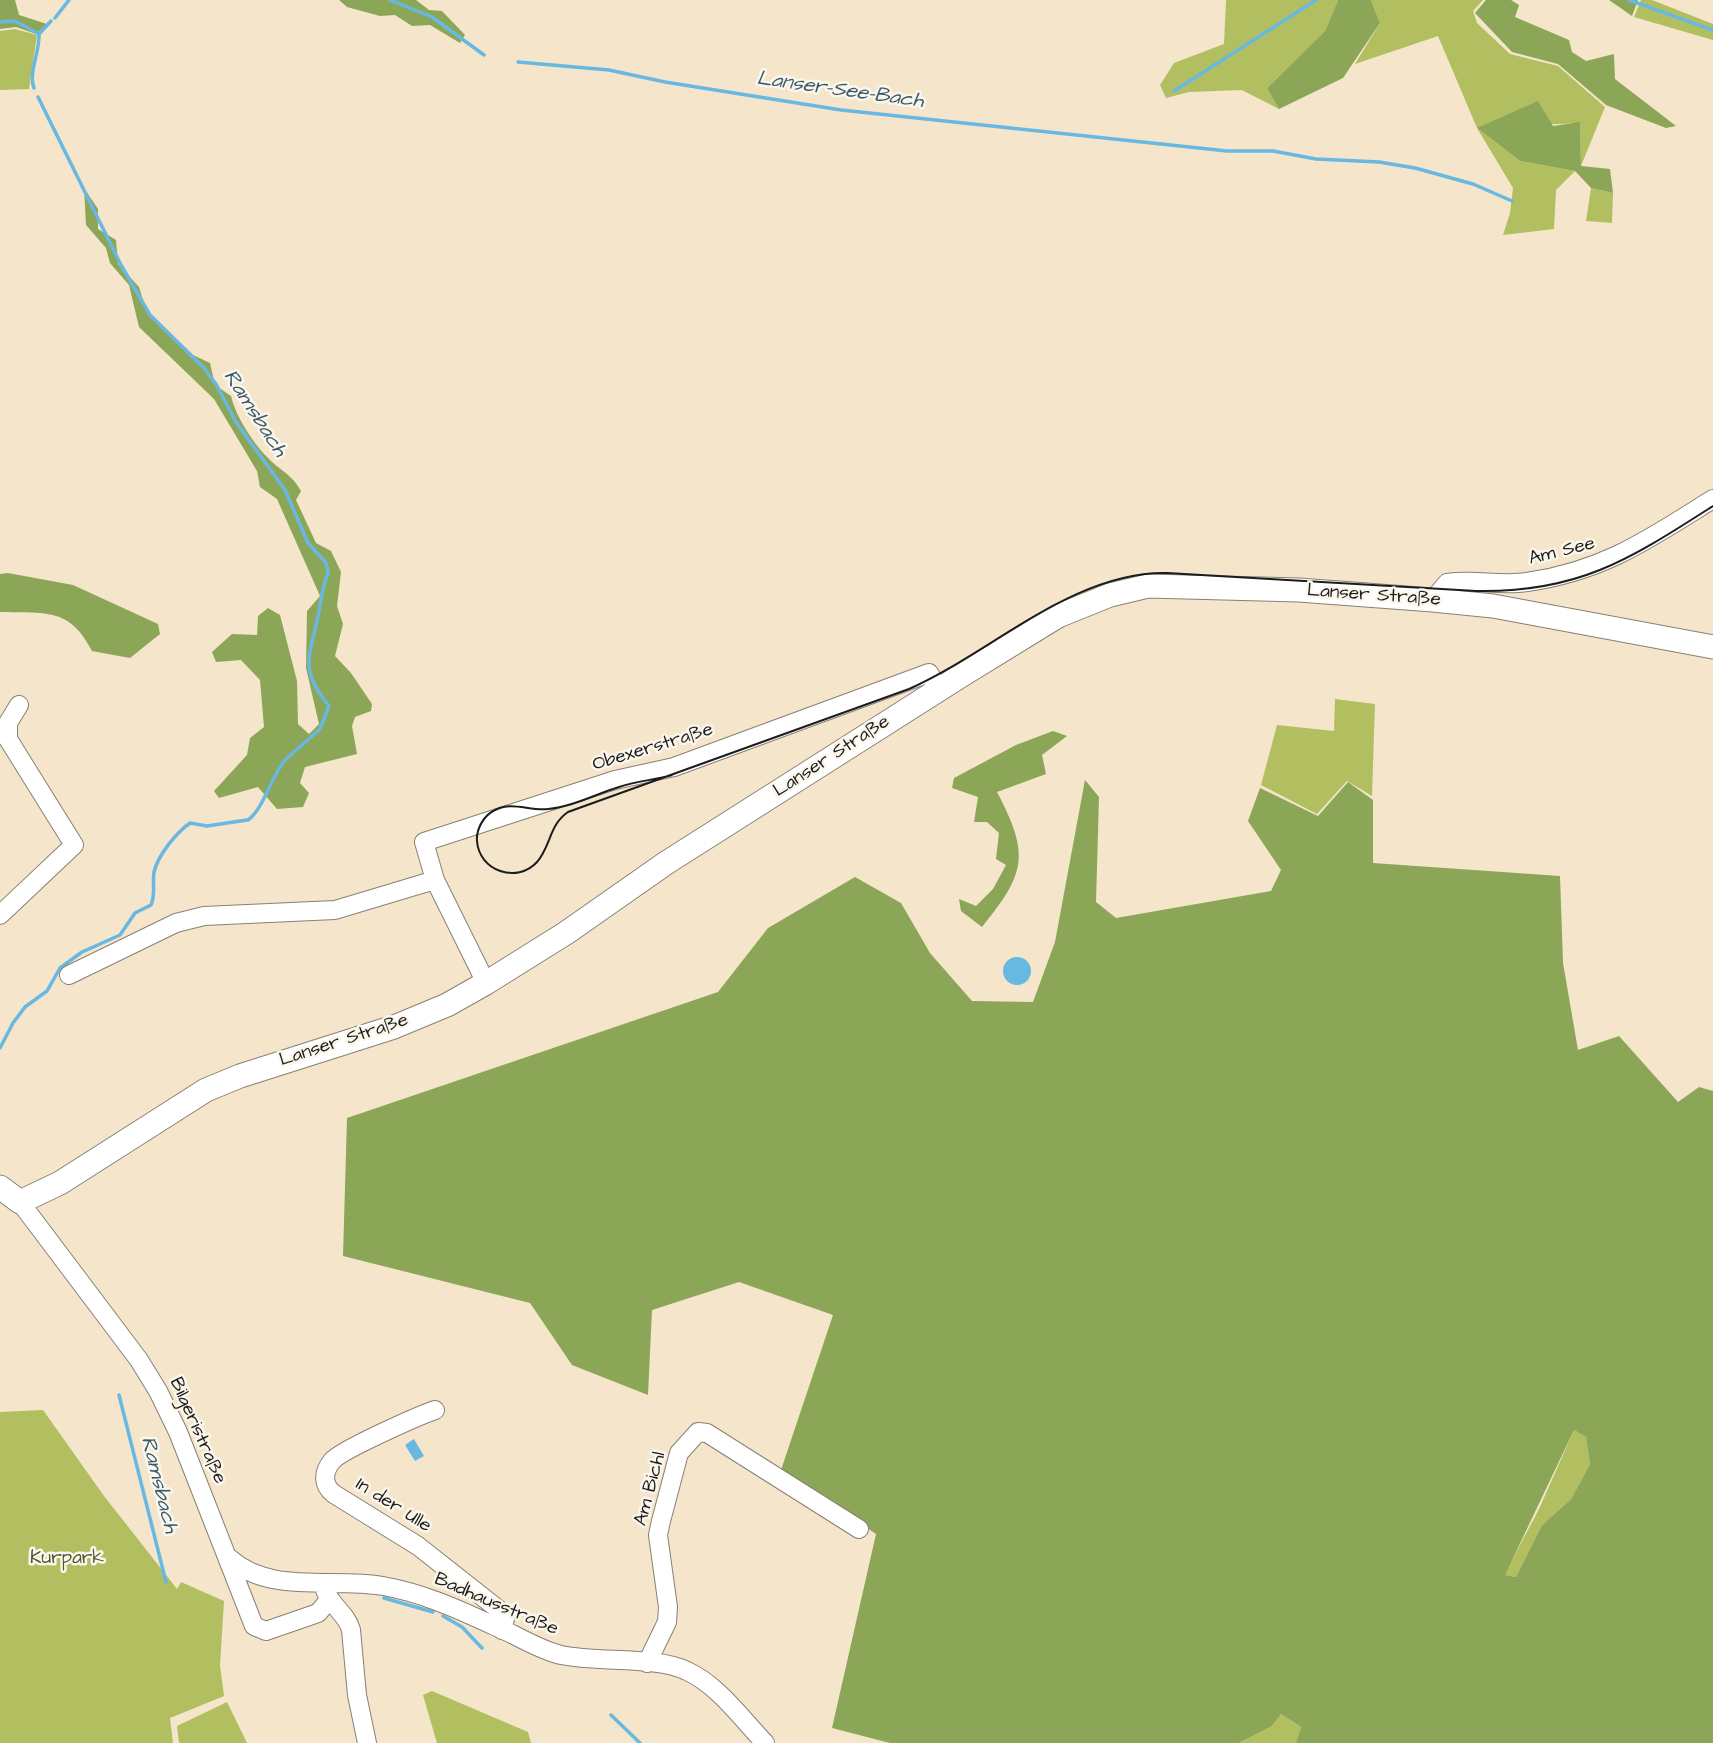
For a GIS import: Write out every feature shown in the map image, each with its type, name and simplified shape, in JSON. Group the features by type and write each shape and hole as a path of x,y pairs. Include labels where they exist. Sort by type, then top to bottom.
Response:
{"main road":[{"name":"Lanser Straße","path":"20,1202 60,1183 206,1090 240,1076 394,1027 447,1005 566,933 934,681 1058,616 1110,595 1148,586 1440,591 1493,606 1713,647"},
{"path":"0,1187 20,1202"}],"street":[{"name":"Am See","path":"1440,591 1470,579 1524,583 1586,570 1615,559 1713,499"},
{"name":"Obexerstraße","path":"485,983 435,880 424,842 615,780 674,767 934,681"},
{"path":"0,915 74,845 8,739 8,723 19,705"},
{"path":"69,975 186,921 204,916 335,910 435,880"},
{"name":"Bilgeristraße","path":"20,1202 154,1384 178,1432 254,1626 266,1631 318,1613 326,1592"},
{"name":"In der Ulle","path":"435,1410 336,1458 324,1478 326,1485 334,1494 418,1546 498,1609 505,1619 502,1630"},
{"name":"Am Bichl","path":"647,1663 667,1622 668,1607 658,1535 661,1521 680,1453 698,1432 707,1433 859,1528"},
{"name":"Badhausstraße","path":"229,1558 253,1573 326,1592 357,1583 401,1590 442,1602 559,1655 609,1662 669,1664 699,1678 765,1743"},
{"path":"326,1592 349,1621 357,1695 367,1743"}],"green space":[{"path":"0,0 15,0 19,15 47,24 36,34 16,27 0,29"},
{"path":"339,0 416,0 429,10 442,11 465,35 460,43 430,25 412,26 395,15 380,16 347,7"},
{"path":"1226,0 1338,0 1325,31 1267,88 1279,109 1242,90 1189,92 1166,98 1160,85 1174,63 1224,44"},
{"path":"1338,0 1371,0 1380,23 1343,78 1279,109 1267,88 1325,31"},
{"path":"1371,0 1483,0 1473,11 1477,23 1510,54 1558,66 1605,107 1581,166 1580,123 1477,128 1438,36 1355,64 1380,23"},
{"path":"1486,0 1511,0 1519,5 1515,17 1569,40 1572,52 1586,61 1614,54 1615,79 1676,126 1666,128 1606,105 1558,64 1512,52 1475,13"},
{"path":"1609,0 1638,0 1632,16"},
{"path":"1641,0 1652,0 1713,24 1713,40 1634,17"},
{"path":"15,29 37,35 29,89 0,90 0,31"},
{"path":"1538,101 1553,126 1580,122 1581,166 1610,169 1613,193 1591,188 1575,171 1520,161 1477,128"},
{"path":"1477,128 1520,161 1575,171 1556,190 1554,229 1503,235 1510,213 1513,188"},
{"path":"84,188 98,209 98,229 116,240 118,264 139,287 146,310 193,355 210,363 215,385 231,396 250,436 301,491 296,500 316,543 331,551 341,572 337,606 343,624 335,656 351,673 372,704 371,711 355,717 352,726 357,754 305,767 300,783 309,793 303,807 277,809 258,787 219,798 214,791 247,755 250,738 264,727 260,680 241,660 216,662 212,652 232,634 257,635 258,616 268,608 280,615 297,681 298,724 309,734 319,724 306,668 307,611 320,596 277,499 260,487 257,471 214,399 139,327 129,285 110,263 106,248 86,225"},
{"path":"1591,188 1613,193 1612,223 1586,221"},
{"path":"8,573 73,585 158,624 160,634 130,658 92,651 83,636 65,619 43,613 0,612 0,574"},
{"path":"1335,699 1375,704 1372,796 1347,781 1317,814 1261,785 1277,725 1334,731"},
{"path":"1053,731 1067,736 1042,755 1046,774 997,792 1015,832 1018,863 1008,892 982,927 961,911 959,899 976,906 993,889 1006,865 996,859 999,833 987,822 974,822 978,797 952,788 954,778 1016,745"},
{"path":"1085,780 1099,797 1096,902 1116,918 1271,891 1281,870 1248,821 1260,788 1318,816 1348,782 1373,800 1373,863 1560,876 1563,963 1578,1050 1619,1036 1678,1102 1699,1087 1713,1091 1713,1743 1296,1743 1301,1727 1281,1714 1272,1726 1239,1743 890,1743 832,1728 876,1534 781,1470 833,1315 739,1282 652,1310 648,1395 572,1365 530,1303 343,1256 347,1118 718,992 768,928 855,877 901,903 930,953 972,1001 1033,1002 1055,942","holes":["1574,1430 1586,1437 1590,1464 1571,1499 1542,1525 1516,1577 1505,1575"]},
{"name":"Kurpark","path":"43,1410 104,1496 177,1589 181,1582 224,1601 220,1665 224,1696 170,1718 173,1743 0,1743 0,1412"},
{"path":"1574,1430 1586,1437 1590,1464 1571,1499 1542,1525 1516,1577 1504,1575 1539,1509"},
{"path":"432,1691 528,1732 531,1743 437,1743 423,1695"},
{"path":"227,1702 247,1743 179,1743 177,1726"},
{"path":"1281,1714 1301,1727 1296,1743 1239,1743 1272,1726"}],"water":[{"path":"1017,957 1027,961 1031,971 1027,981 1017,985 1007,981 1003,971 1007,961"},
{"path":"414,1439 424,1456 415,1461 405,1445"}],"waterway":[{"name":"Lanser-See-Bach","path":"55,18 69,0"},
{"name":"Lanser-See-Bach","path":"390,0 432,17 484,55"},
{"name":"Lanser-See-Bach","path":"1174,91 1316,0"},
{"name":"Lanser-See-Bach","path":"1629,0 1713,30"},
{"name":"Ramsbach","path":"0,22 15,21 39,34 32,76 34,88"},
{"name":"Lanser-See-Bach","path":"39,34 51,21"},
{"name":"Lanser-See-Bach","path":"518,62 609,70 665,82 841,110 1227,151 1273,151 1316,159 1379,162 1415,168 1473,184 1512,201"},
{"name":"Ramsbach","path":"38,97 121,265 150,315 204,368 216,384 236,422 285,490 308,543 326,563 328,573 309,663 313,682 329,706 320,729 285,760"},
{"name":"Ramsbach","path":"248,820 258,809 284,761"},
{"name":"Ramsbach","path":"0,1048 13,1023 25,1007 47,991 60,968 82,952 120,935 135,913 151,905 156,865 168,845 185,827 190,823 207,826 247,820"},
{"name":"Ramsbach","path":"119,1395 166,1582"},
{"name":"Ramsbach","path":"384,1598 433,1612"},
{"name":"Ramsbach","path":"443,1616 462,1627 482,1648"},
{"name":"Ramsbach","path":"611,1715 640,1743"}],"tram line":[{"path":"672,775 666,777 659,778 625,785 557,808 501,807 487,815 481,823 477,836 479,851 484,860 500,871 510,873 529,869 542,856 557,823 568,812 909,689 940,674 1066,599 1099,585 1132,576 1167,573 1476,591 1545,586 1574,579 1629,557 1713,506"}]}
